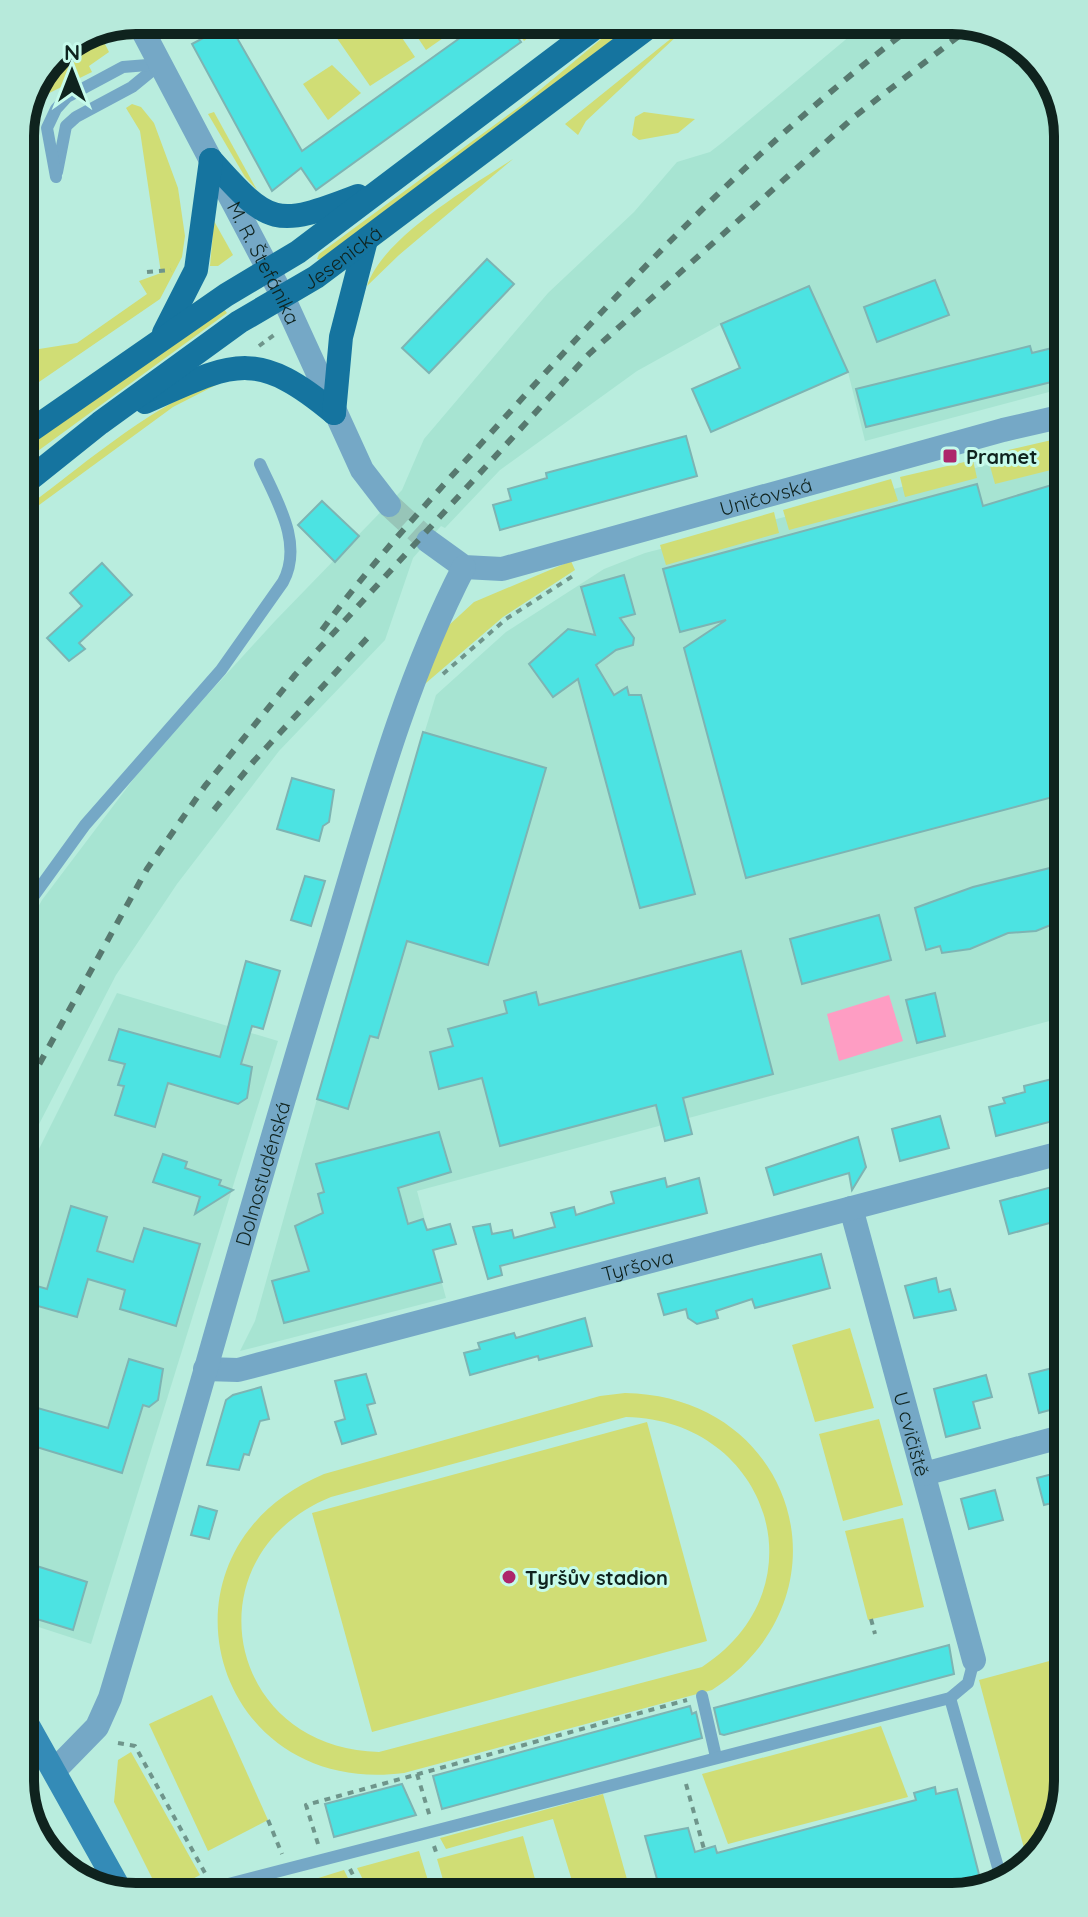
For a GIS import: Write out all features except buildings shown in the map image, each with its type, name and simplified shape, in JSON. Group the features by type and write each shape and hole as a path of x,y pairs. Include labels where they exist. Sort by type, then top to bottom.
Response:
{"main road":[{"name":"Jesenická","path":"34,428 269,271 587,34"},
{"name":"Jesenická","path":"34,476 100,423 239,322 316,277 639,34"},
{"path":"211,160 256,208 286,219 311,214 386,186"},
{"path":"157,344 178,312 196,270 211,160"},
{"path":"334,413 341,337 366,240"},
{"path":"100,423 193,381 235,368 274,372 297,382 334,413"}],"street":[{"name":"M. R. Štefánika","path":"144,34 283,297 362,470 389,505"},
{"name":"Uničovská","path":"464,567 483,570 523,565 1054,418"},
{"path":"428,541 464,567"},
{"name":"Dolnostudénská","path":"55,1770 97,1727 110,1698 296,1054 399,719 432,629 464,567"},
{"name":"Tyršova","path":"205,1369 238,1370 1054,1155"},
{"name":"U cvičiště","path":"851,1208 974,1660"},
{"path":"924,1474 1054,1439"},
{"path":"34,1735 115,1881"}],"lane":[{"path":"160,64 132,87 76,117 66,126 56,177 47,128 56,109 67,97 123,67 160,64"},
{"path":"34,896 85,825 221,670 291,568 288,529 260,464"},
{"path":"235,1883 950,1698 968,1683 974,1660"},
{"path":"702,1696 716,1757"},
{"path":"950,1698 999,1871"}],"path":[{"path":"147,272 182,269"},
{"path":"254,348 275,335"},
{"path":"438,679 506,619 586,567"},
{"path":"871,1619 875,1634"},
{"path":"324,1861 306,1805 702,1696"},
{"path":"118,1743 135,1746 210,1883"},
{"path":"682,1766 704,1849"},
{"path":"417,1774 434,1831"},
{"path":"268,1820 289,1871"},
{"path":"344,1856 357,1883"}],"shaded area":[{"path":"852,34 959,34 985,39 1009,51 1037,79 1052,116 1054,391 865,441 848,372 711,432 692,389 740,368 720,325 637,371 500,470 445,528 441,526 413,558 385,640 279,751 177,884 116,975 34,1134 34,915 42,900 148,760 275,621 402,490 424,439 548,293 634,212 677,162 710,152"},
{"path":"1054,448 1054,1020 417,1191 446,1298 240,1351 255,1321 365,927 436,695 506,632 604,569 645,553"},
{"path":"117,993 278,1041 91,1644 34,1626 34,1159"},
{"path":"889,995 903,1041 839,1061 827,1014"}],"green space":[{"path":"334,34 399,34 415,57 370,86"},
{"path":"415,34 449,34 426,50"},
{"path":"519,34 532,34 524,41"},
{"path":"607,34 626,34 322,260 317,259 319,254 523,104"},
{"path":"679,34 586,121 578,135 565,124"},
{"path":"105,44 109,52 89,66 92,72 42,96 51,79 64,64 85,48"},
{"path":"332,65 361,93 328,120 303,84"},
{"path":"132,104 141,107 154,123 178,188 185,236 182,257 160,299 34,385 34,350 77,343 147,294 139,281 161,273 140,131 126,108"},
{"path":"214,112 257,190 245,177 208,114"},
{"path":"644,112 695,119 678,133 639,140 632,135 635,117"},
{"path":"513,159 367,286 376,268 409,232"},
{"path":"214,221 233,255 218,266 210,266"},
{"path":"223,308 227,313 34,454 34,441"},
{"path":"218,384 173,407 34,509 34,501 90,458 143,421 194,392"},
{"path":"1054,439 1054,469 995,484 987,455"},
{"path":"973,460 977,478 905,497 900,477"},
{"path":"891,479 898,501 789,530 783,510"},
{"path":"774,512 779,533 666,565 660,545"},
{"path":"571,561 575,570 503,617 419,689 448,626 474,602"},
{"path":"850,1328 874,1408 815,1422 792,1345"},
{"path":"625,1393 684,1403 731,1427 766,1464 787,1507 793,1556 783,1604 757,1650 712,1690 404,1773 337,1770 284,1748 245,1709 223,1661 218,1609 232,1556 267,1510 324,1474 600,1396","holes":["626,1417 675,1425 715,1446 745,1477 763,1514 769,1554 762,1595 740,1634 702,1667 379,1752 327,1743 286,1719 258,1685 244,1645 243,1602 257,1561 286,1524 331,1497"]},
{"path":"879,1419 903,1505 843,1521 819,1434"},
{"name":"Tyršův stadion","path":"647,1422 707,1641 372,1732 312,1513"},
{"path":"903,1518 924,1607 868,1620 845,1531"},
{"path":"1054,1660 1053,1794 1043,1826 1025,1852 979,1680"},
{"path":"212,1695 268,1820 208,1851 149,1724"},
{"path":"881,1726 908,1797 728,1844 702,1774"},
{"path":"131,1752 200,1875 185,1883 154,1883 114,1802 118,1760"},
{"path":"603,1794 628,1883 573,1883 553,1819 446,1849 440,1838"},
{"path":"523,1836 536,1883 444,1883 437,1859"},
{"path":"419,1851 429,1883 365,1883 357,1868"},
{"path":"344,1870 350,1883 302,1883"}],"tunnel":[{"path":"389,505 428,541"}],"railway":[{"path":"322,630 412,520 654,257 756,158 903,34"},
{"path":"34,1074 147,869 205,786 295,675 589,354 854,117 961,34"},
{"path":"214,810 254,761 371,634"}],"place":[{"name":"Pramet","path":"950,456"},
{"name":"Tyršův stadion","path":"509,1577"}]}
